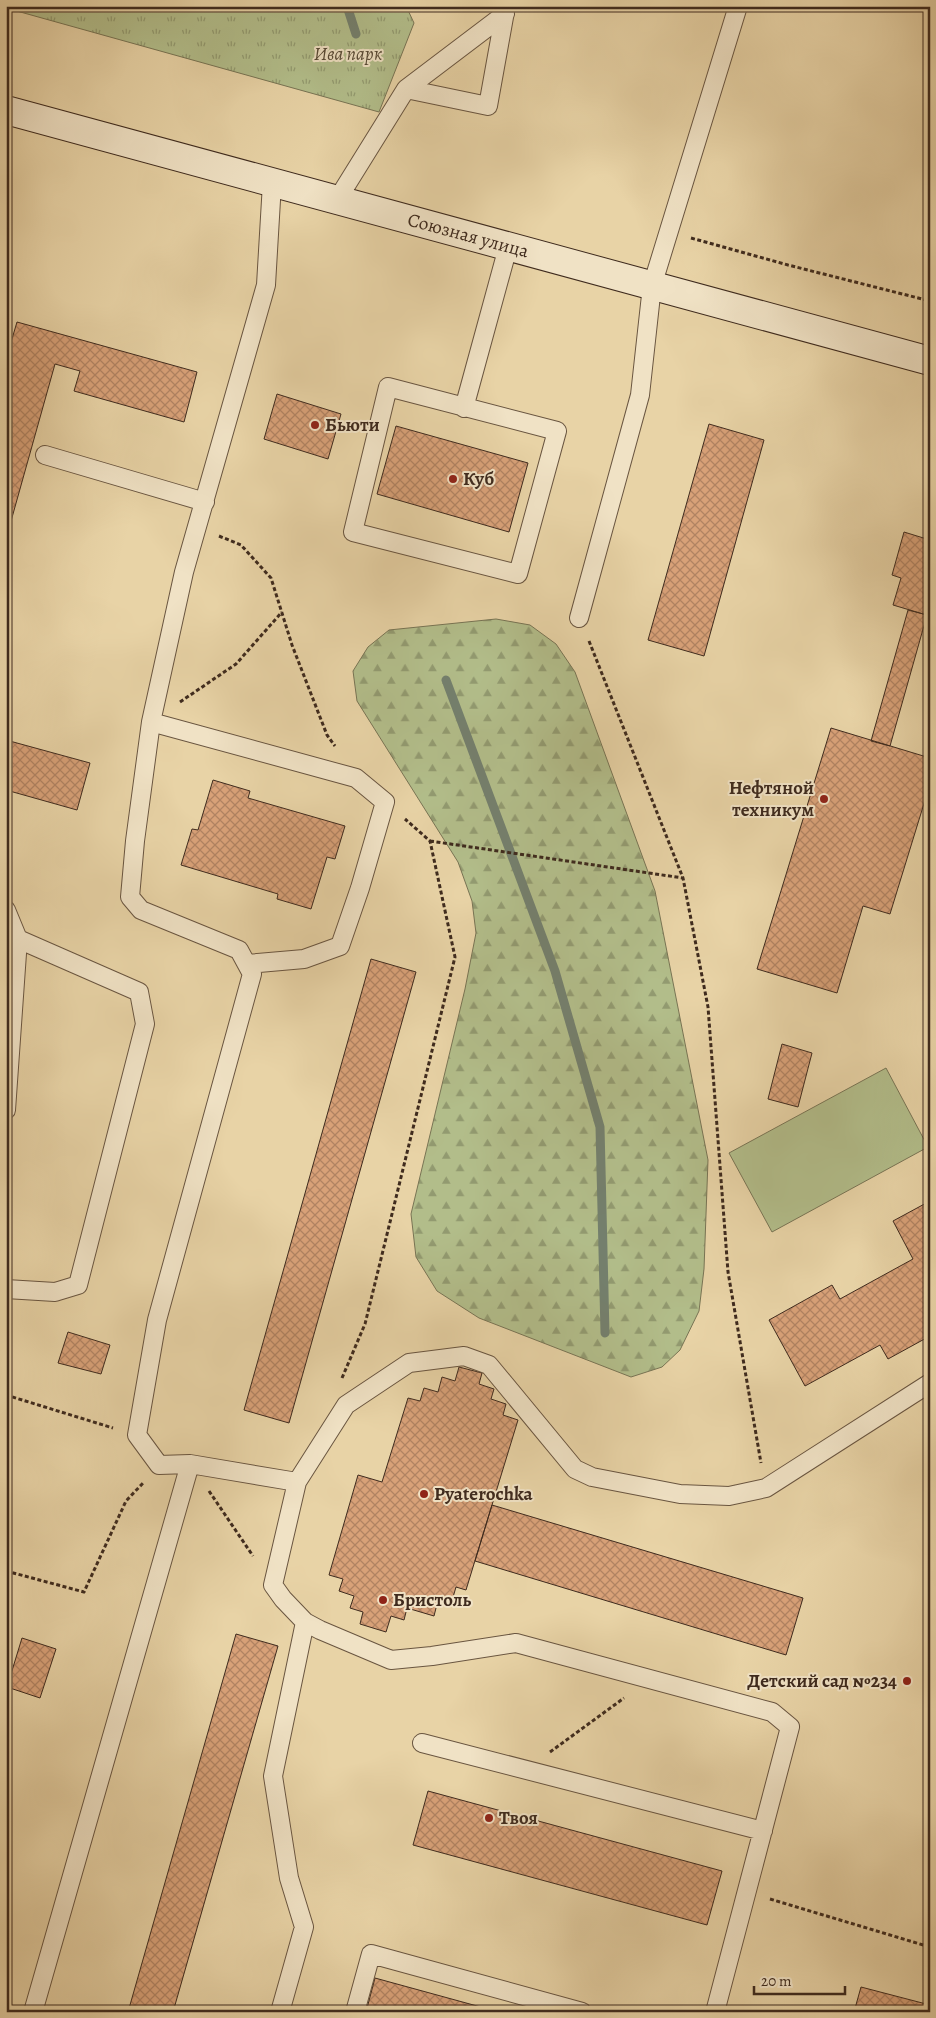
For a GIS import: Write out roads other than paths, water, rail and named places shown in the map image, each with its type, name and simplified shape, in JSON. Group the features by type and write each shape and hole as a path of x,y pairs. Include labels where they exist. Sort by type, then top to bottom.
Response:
{"main road":[{"name":"Союзная улица","path":"6,110 930,361"}],"lane":[{"path":"580,618 640,395 652,286 738,6"},
{"path":"406,89 488,106 505,10"},
{"path":"337,200 406,89 505,10"},
{"path":"272,183 266,285 184,572 151,722 135,842 130,897 142,910 239,950 252,974 157,1320 137,1435 159,1465 190,1464 296,1482"},
{"path":"464,408 508,247"},
{"path":"388,387 464,408 557,432 518,574 353,532 388,387"},
{"path":"45,455 205,502"},
{"path":"151,722 356,778 385,802 360,888 340,946 304,959 247,964"},
{"path":"6,910 18,939 6,1110"},
{"path":"6,1289 55,1292 78,1285 146,1024 140,992 18,939"},
{"path":"715,2012 790,1727 772,1712 516,1643 432,1656 391,1660 320,1630 305,1622 283,1599 273,1585 296,1482 346,1405 409,1363 464,1356 489,1365 575,1469 592,1477 680,1494 729,1496 766,1488 930,1383"},
{"path":"33,2012 190,1464"},
{"path":"280,2012 304,1927 289,1878 273,1776 305,1622"},
{"path":"422,1743 763,1831"},
{"path":"356,2012 371,1954 582,2012"}],"waterway":[{"path":"347,6 356,34"},
{"path":"446,680 555,971 600,1127 605,1333"}],"place":[{"name":"Бьюти","path":"315,425"},
{"name":"Куб","path":"453,479"},
{"name":"Нефтяной техникум","path":"824,799"},
{"name":"Pyaterochka","path":"424,1494"},
{"name":"Бристоль","path":"383,1600"},
{"name":"Детский сад №234","path":"907,1681"},
{"name":"Твоя","path":"489,1818"}],"park label":[{"name":"Ива парк","path":"348,54"}]}
